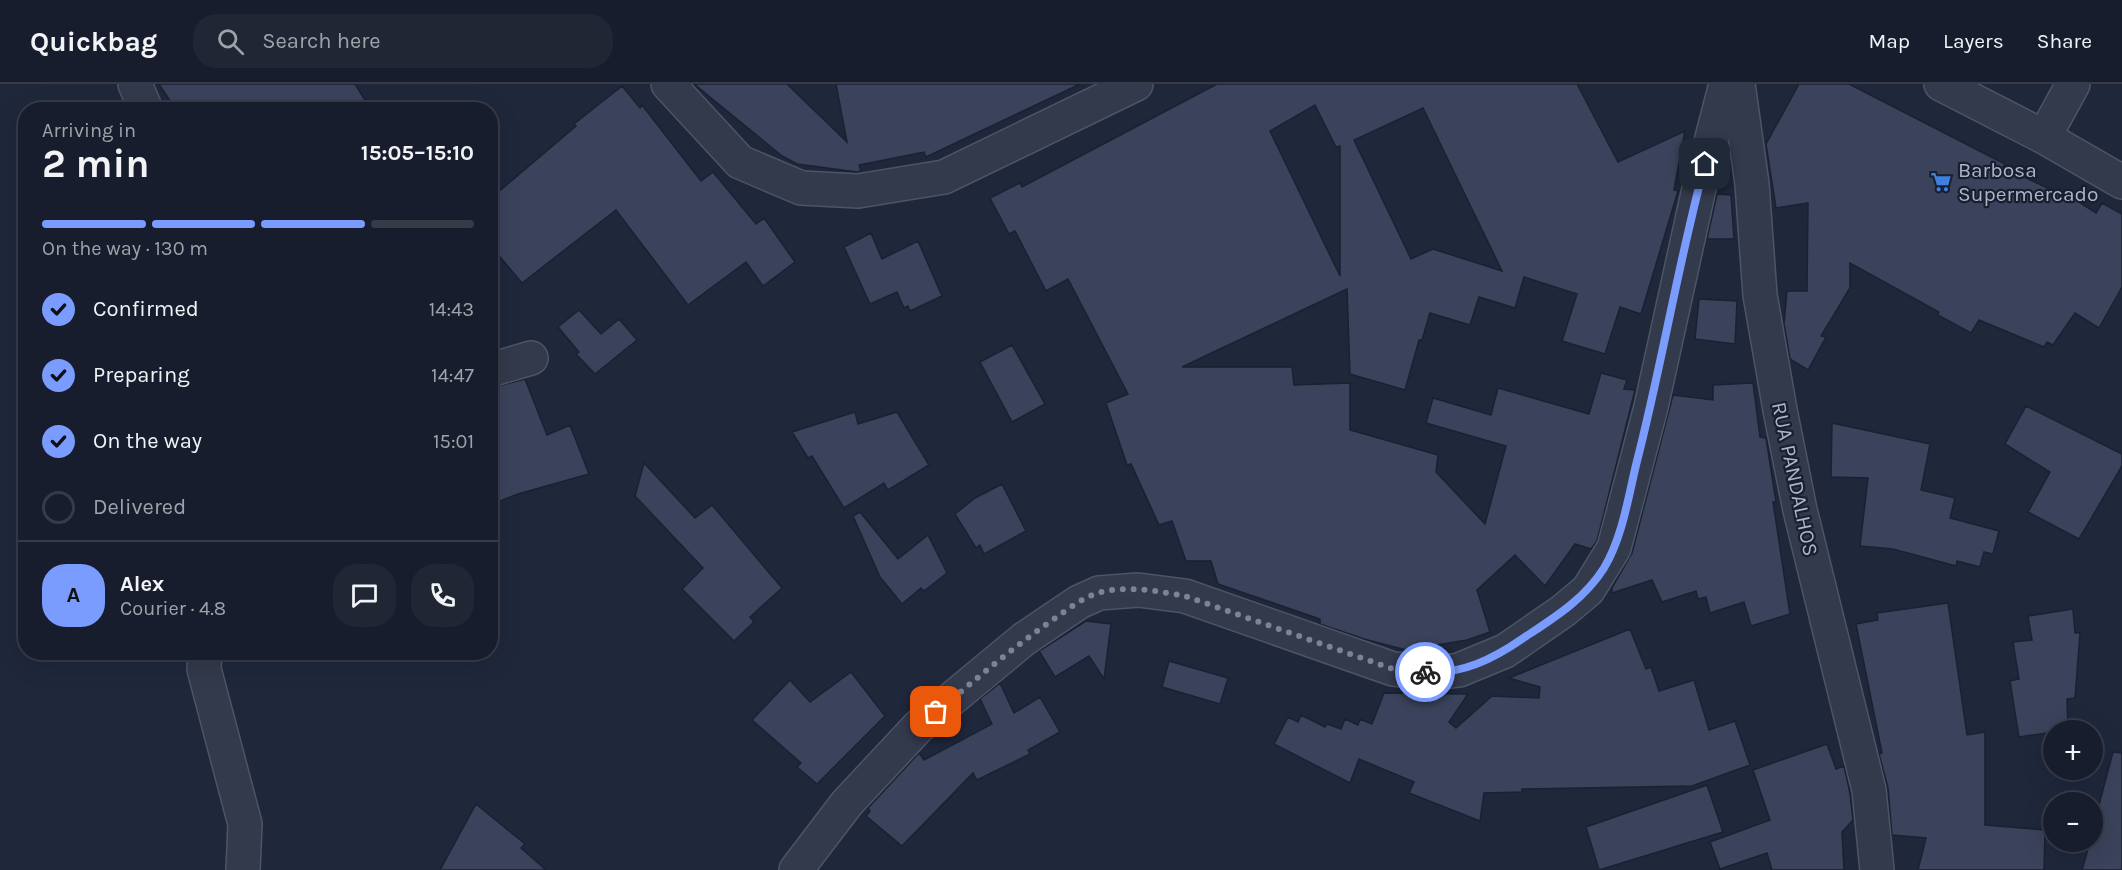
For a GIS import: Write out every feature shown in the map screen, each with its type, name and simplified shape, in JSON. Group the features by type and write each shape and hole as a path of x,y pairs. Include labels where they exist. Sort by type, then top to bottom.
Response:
{"street":[{"path":"135,84 143,102"},
{"path":"668,84 740,162 801,188 858,191 944,177 1136,84"},
{"path":"796,870 848,803 919,726 1024,639 1079,602 1098,593 1138,590 1185,596 1393,669 1436,673 1459,670 1505,651 1563,611 1588,590 1614,548 1651,407 1700,184 1726,84"},
{"name":"RUA PANDALHOS","path":"1738,84 1752,184 1760,295 1780,410 1800,510 1869,790 1877,870"},
{"path":"1941,84 2044,137 2122,182"},
{"path":"2044,137 2073,84"},
{"path":"498,368 531,358"},
{"path":"204,660 204,669 245,824 243,870"}],"building":[{"path":"159,84 355,84 366,102 171,102"},
{"path":"694,84 787,84 847,142 836,84 1080,84 926,157 924,152 859,165 861,171 857,172 797,164 782,156"},
{"path":"1217,84 1577,84 1618,162 1685,131 1674,190 1678,191 1641,314 1620,307 1605,354 1562,341 1577,294 1524,277 1515,308 1479,297 1470,325 1430,313 1422,340 1419,340 1405,390 1350,374 1347,289 1182,367 1292,367 1294,385 1350,383 1350,430 1438,455 1436,472 1485,524 1506,446 1426,423 1433,398 1491,415 1498,388 1589,414 1601,373 1627,380 1624,389 1635,390 1597,541 1591,549 1575,544 1545,586 1515,555 1477,590 1490,632 1467,640 1406,650 1320,624 1320,619 1218,584 1211,561 1186,561 1172,521 1159,525 1131,464 1127,465 1106,403 1128,394 1068,279 1046,291 1015,231 1009,234 990,198 1020,183 1022,187","holes":["1315,105 1336,147 1340,146 1340,276 1270,131","1423,108 1502,271 1433,249 1411,259 1354,140"]},
{"path":"1799,84 1849,84 2005,164 2003,167 2064,196 2065,193 2096,213 2102,203 2122,214 2122,287 2099,328 2075,313 2053,345 2047,342 2044,347 1979,320 1971,333 1938,315 1939,312 1850,263 1850,288 1821,336 1826,337 1808,370 1790,359 1784,324 1787,291 1807,291 1808,203 1776,208 1766,144"},
{"path":"622,86 640,108 642,105 701,181 713,172 756,224 764,218 795,262 763,286 746,262 688,305 616,210 522,283 498,254 498,192 576,126 574,124"},
{"path":"1717,194 1731,195 1734,239 1707,239"},
{"path":"871,233 882,259 918,241 942,296 910,311 908,306 904,308 897,292 870,304 844,247"},
{"path":"1699,299 1737,301 1735,344 1695,339"},
{"path":"579,310 601,334 619,319 637,340 595,374 576,354 579,352 558,327"},
{"path":"1012,345 1045,404 1012,422 980,362"},
{"path":"525,379 547,435 570,425 589,474 498,502 498,386"},
{"path":"1753,383 1760,437 1766,438 1790,614 1751,626 1744,602 1710,613 1706,597 1698,599 1696,591 1662,602 1652,580 1612,593 1612,588 1632,553 1673,395 1713,400 1713,385"},
{"path":"2026,406 2122,454 2122,466 2079,539 2028,512 2050,472 2005,444"},
{"path":"855,412 858,424 897,412 929,465 888,490 884,483 844,508 812,456 808,458 792,432"},
{"path":"1832,423 1930,444 1921,490 1955,498 1950,518 1999,531 1993,554 1984,552 1980,567 1957,561 1956,566 1893,549 1860,546 1868,478 1831,477"},
{"path":"644,463 695,518 712,505 782,588 750,617 754,622 734,641 682,589 703,568 635,496"},
{"path":"1002,484 1026,531 984,554 980,545 976,548 955,514 975,498"},
{"path":"860,512 898,559 928,535 947,573 924,591 921,588 902,604 880,577 853,516"},
{"path":"1948,603 1967,735 1985,732 1985,825 2043,830 2044,870 1918,870 1926,838 1892,835 1888,788 1879,754 1882,753 1856,624 1878,620 1877,613"},
{"path":"2073,609 2075,633 2080,633 2075,698 2067,699 2068,720 2043,720 2043,734 2019,737 2010,681 2019,679 2013,642 2032,640 2028,616"},
{"path":"1086,621 1111,624 1104,679 1089,656 1055,677 1039,651"},
{"path":"1630,629 1646,669 1651,667 1659,691 1694,680 1709,730 1735,721 1750,765 1692,786 1522,789 1522,792 1484,793 1480,821 1409,793 1414,782 1359,759 1350,783 1274,744 1288,717 1298,722 1301,715 1325,727 1327,724 1341,729 1345,719 1358,725 1360,719 1372,724 1384,693 1468,694 1449,722 1456,728 1492,696 1539,698 1540,687 1509,678"},
{"path":"1169,661 1228,678 1220,704 1162,687"},
{"path":"851,672 885,716 817,784 797,767 801,763 752,720 790,680 810,702"},
{"path":"1000,683 1014,713 1040,697 1060,732 1028,750 1030,754 977,780 973,773 902,846 866,816 870,811 868,808 919,753 924,760 992,724 980,699"},
{"path":"1827,744 1836,769 1844,766 1850,793 1853,820 1842,832 1844,870 1772,870 1767,853 1720,869 1710,842 1770,820 1753,770"},
{"path":"2113,752 2122,753 2122,870 2082,870 2087,852 2103,852 2102,792"},
{"path":"1707,785 1723,832 1599,870 1586,827"},
{"path":"476,804 525,844 521,848 546,870 440,870"}],"way so far":[{"path":"936,712 1024,639 1063,612 1098,593 1116,590 1162,592 1185,596 1393,669 1425,672"}],"place":[{"name":"Barbosa Supermercado","path":"1941,182"}],"route":[{"path":"1425,672 1459,670 1505,651 1563,611 1588,590 1604,569 1614,548 1646,426 1705,164"}]}
